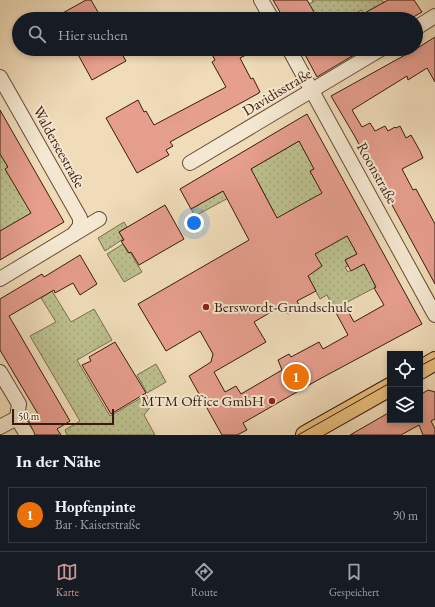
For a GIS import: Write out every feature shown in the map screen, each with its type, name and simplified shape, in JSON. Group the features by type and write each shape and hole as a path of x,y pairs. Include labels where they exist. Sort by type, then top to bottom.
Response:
{"main road":[{"path":"305,435 387,389"}],"street":[{"path":"261,0 268,12"},
{"path":"423,24 435,16"},
{"name":"Roonstraße","path":"293,56 435,315"},
{"name":"Davidisstraße","path":"190,163 370,56"},
{"name":"Walderseestraße","path":"0,77 80,218 80,226 73,235"},
{"path":"0,279 99,219"},
{"path":"0,372 18,404 17,418 27,435"},
{"path":"0,427 17,418"}],"green space":[{"path":"312,0 382,0 385,2 367,12 362,12 361,10 358,12 309,12 305,6 313,2"},
{"path":"299,141 315,168 310,171 314,178 330,196 282,228 258,182 195,216 191,209 223,191 252,171 251,169"},
{"path":"0,154 8,167 6,169 34,214 0,232"},
{"path":"124,222 127,227 119,232 123,239 105,251 98,238"},
{"path":"348,235 357,254 345,260 348,266 345,267 348,272 364,263 376,287 334,309 327,295 320,299 297,256"},
{"path":"123,244 128,253 130,252 142,272 124,282 107,254"},
{"path":"52,291 71,322 94,309 112,340 77,360 110,416 146,395 152,405 144,415 155,435 67,435 65,430 80,421 30,336 56,322 41,298"},
{"path":"156,364 166,382 147,393 137,375"}],"building":[{"path":"86,0 91,0 98,12 65,12"},
{"path":"273,0 307,0 314,12 280,12"},
{"path":"388,0 414,0 422,12 367,12"},
{"path":"435,37 435,82 427,68 408,80 407,76 352,110 362,127 370,123 375,131 385,126 388,131 400,126 406,138 411,135 420,151 423,158 402,169 413,190 416,189 435,224 435,284 354,135 331,96 403,56 423,56 423,45"},
{"path":"79,56 123,56 126,61 92,80"},
{"path":"213,56 244,56 240,58 260,92 170,142 173,146 166,150 169,155 137,173 106,118 138,100 144,112 146,111 154,125 226,87 212,62 215,60"},
{"path":"306,56 352,56 317,77"},
{"path":"0,110 64,222 0,260 0,231 31,213 5,169 8,167 0,154"},
{"path":"307,114 422,324 316,381 243,423 247,430 237,435 222,435 189,376 211,362 213,354 200,331 166,351 138,304 249,240 223,191 191,209 180,189","holes":["299,141 314,169 310,171 322,193 277,218 251,169","347,236 357,254 345,260 351,271 364,264 376,287 374,288 384,305 354,322 344,304 334,309 348,335 323,349 319,342 291,357 289,354 278,360 282,370 241,394 236,386 225,392 214,372 266,342 254,322 283,305 288,314 300,307 297,301 316,291 308,276 322,266 315,254"]},
{"path":"165,205 184,239 139,265 131,252 129,253 121,241 124,240 119,232"},
{"path":"80,255 97,284 80,295 73,283 55,293 54,290 9,316 70,421 57,429 61,435 35,435 28,420 38,414 0,350 0,299 42,274 44,277"},
{"path":"115,342 146,393 111,414 82,365 91,361 89,357"},
{"path":"428,390 435,392 435,419 431,421 435,429 435,435 423,435 419,425 401,435 350,435 387,414 387,423 423,423 423,393"}],"tram line":[{"path":"423,364 435,358"},
{"path":"298,435 387,385"}],"place":[{"name":"Berswordt-Grundschule","path":"206,307"},
{"name":"Hopfenpinte","path":"296,377"},
{"name":"MTM Office GmbH","path":"272,401"}]}
